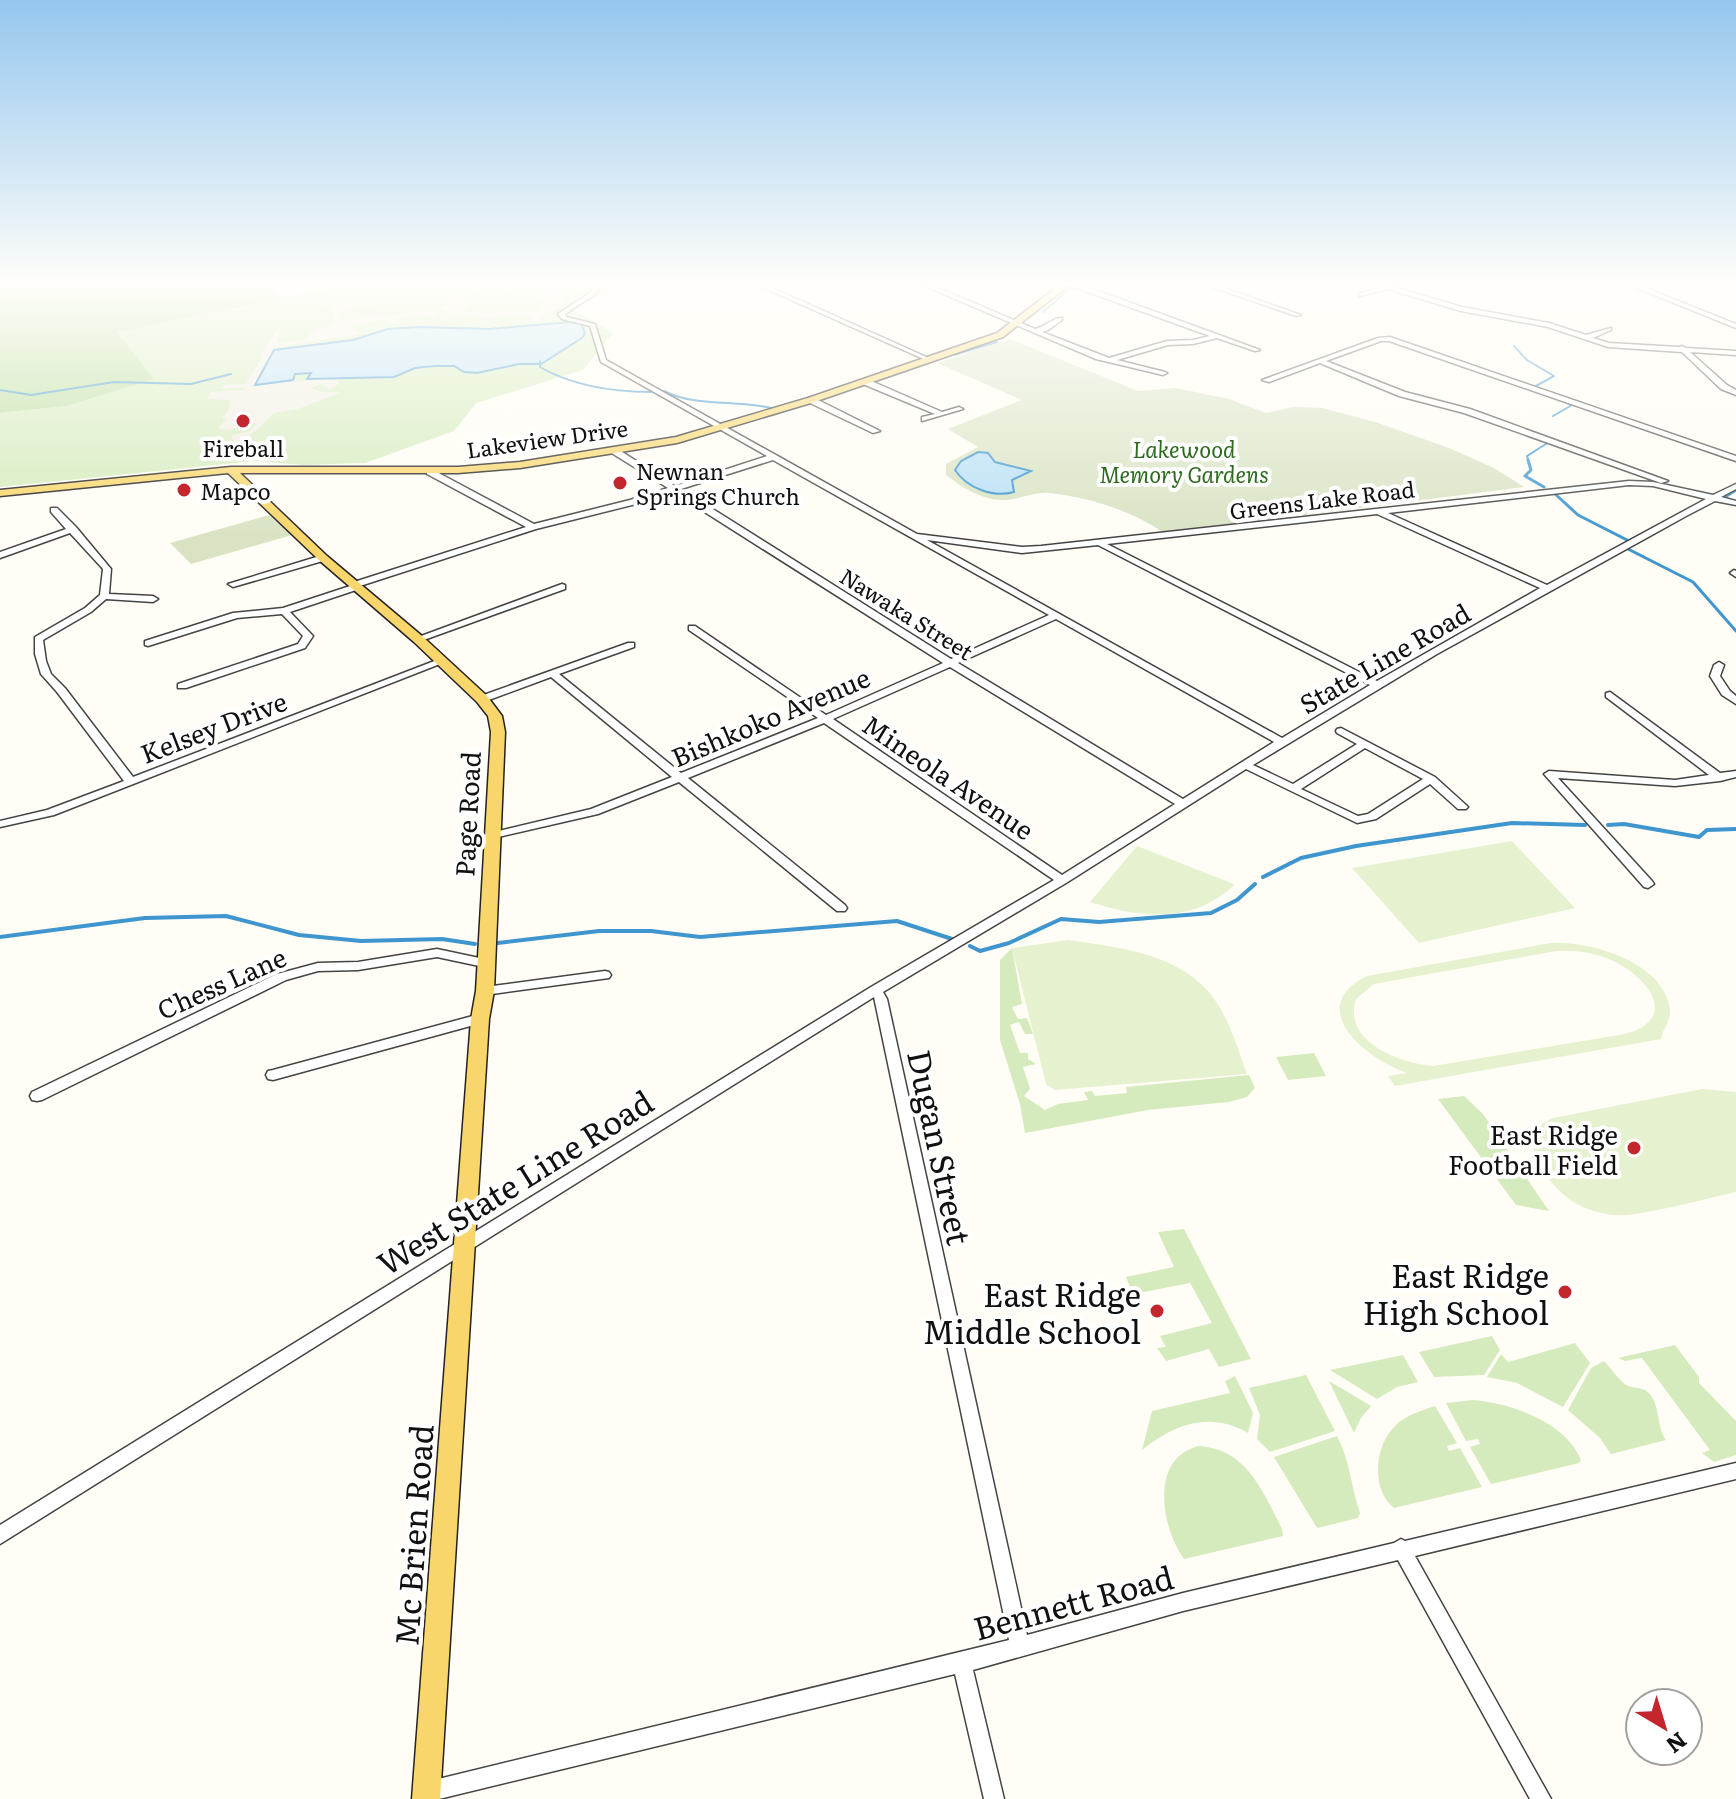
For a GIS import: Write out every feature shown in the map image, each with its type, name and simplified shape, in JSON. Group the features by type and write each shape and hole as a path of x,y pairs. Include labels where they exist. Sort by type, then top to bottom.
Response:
{"main road":[{"name":"Lakeview Drive","path":"0,493 231,470 430,472 520,465 723,428 907,368"},
{"name":"Page Road","path":"231,470 323,558 418,639 482,699 495,716 498,732 484,963 485,991 480,1019 462,1275"},
{"name":"Mc Brien Road","path":"426,1796 462,1275"}],"street":[{"path":"615,368 1281,742"},
{"path":"1140,368 1163,373"},
{"path":"1266,380 1301,368"},
{"path":"1338,368 1402,394 1481,415 1701,494"},
{"path":"1472,368 1736,459"},
{"path":"1703,368 1724,387 1736,393"},
{"path":"866,382 942,414"},
{"path":"811,400 876,431"},
{"path":"925,419 959,409"},
{"name":"Nawaka Street","path":"613,450 950,663 1183,804"},
{"path":"148,643 236,615 284,611 533,527 673,490 773,457"},
{"path":"430,472 533,527"},
{"name":"Greens Lake Road","path":"912,536 1022,550 1101,544 1629,483 1701,494 1736,503"},
{"name":"State Line Road","path":"1062,880 1281,742 1378,685 1547,588 1736,486"},
{"path":"54,510 107,569 104,596"},
{"path":"1375,510 1547,588"},
{"path":"0,555 73,529"},
{"path":"1101,544 1378,685"},
{"path":"233,584 323,558"},
{"path":"418,639 562,587"},
{"path":"130,781 61,690 50,682 39,662 38,639 79,616 104,596 153,599"},
{"path":"182,686 302,646 308,636 284,611"},
{"name":"Bishkoko Avenue","path":"494,835 594,812 827,718 1057,615"},
{"name":"Mineola Avenue","path":"692,628 1062,880"},
{"path":"482,699 631,645"},
{"name":"Kelsey Drive","path":"0,824 50,813 440,662"},
{"path":"1719,665 1715,676 1726,693 1736,701"},
{"path":"553,674 841,908"},
{"path":"1610,695 1720,778"},
{"path":"1341,731 1431,779 1462,807"},
{"path":"1293,789 1364,744"},
{"path":"1246,765 1357,820 1372,817 1431,779"},
{"path":"1648,884 1549,774 1675,783 1736,774"},
{"name":"West State Line Road","path":"0,1535 876,990 949,950 1062,880"},
{"name":"Chess Lane","path":"37,1096 294,974 318,967 358,966 437,953 484,963"},
{"path":"485,991 605,975"},
{"name":"Dugan Street","path":"876,990 881,999 1020,1645"},
{"path":"273,1075 480,1019"},
{"name":"Bennett Road","path":"426,1796 962,1663 1020,1645 1401,1548 1736,1471"},
{"path":"1401,1548 1541,1799"},
{"path":"962,1663 994,1799"}],"green space":[{"path":"0,368 145,368 154,379 67,406 0,413"},
{"path":"144,368 585,368 476,403 454,431 365,463 304,465 255,461 0,487 0,413 67,406 153,379"},
{"name":"Lakewood Memory Gardens","path":"948,368 1081,368 1138,391 1176,388 1229,399 1266,413 1293,407 1323,408 1449,448 1494,468 1524,487 1164,533 1110,506 1044,493 995,499 969,490 946,475 946,464 978,447 948,429 1022,400"},
{"path":"269,515 292,535 191,564 170,543"},
{"path":"1512,841 1575,908 1419,943 1352,868"},
{"path":"1137,846 1234,884 1201,907 1183,912 1127,912 1090,902"},
{"path":"1068,940 1142,953 1193,977 1220,1008 1247,1074 1055,1090 1046,1084 1012,948"},
{"path":"1551,943 1567,943 1604,951 1640,967 1655,979 1665,993 1670,1014 1661,1039 1395,1086 1388,1076 1407,1073 1359,1045 1341,1017 1340,1003 1349,989 1367,976","holes":["1556,951 1585,952 1626,968 1647,987 1653,998 1655,1008 1652,1018 1642,1027 1625,1034 1433,1066 1390,1055 1377,1048 1357,1027 1354,1014 1356,999 1374,984"]},
{"path":"1012,948 1022,1004 1012,1007 1018,1019 1027,1018 1033,1034 1025,1034 1019,1022 1010,1025 1020,1053 1028,1053 1028,1059 1036,1064 1023,1067 1030,1089 1024,1096 1045,1110 1058,1104 1088,1100 1084,1092 1092,1091 1095,1096 1127,1093 1126,1087 1249,1075 1255,1088 1247,1097 1229,1102 1148,1110 1025,1133 1020,1104 1000,1040 1000,960"},
{"path":"1314,1053 1326,1076 1288,1080 1276,1057"},
{"name":"East Ridge Football Field","path":"1702,1089 1736,1092 1736,1192 1641,1213 1603,1213 1585,1208 1559,1191 1536,1157 1534,1135 1541,1125 1553,1118"},
{"path":"1464,1096 1483,1114 1549,1211 1516,1205 1438,1099"},
{"path":"1184,1229 1251,1359 1219,1367 1209,1349 1166,1361 1157,1348 1166,1347 1160,1336 1212,1323 1190,1283 1133,1294 1126,1277 1174,1267 1158,1232"},
{"path":"1492,1336 1500,1350 1484,1375 1434,1377 1419,1352"},
{"path":"1575,1343 1590,1363 1563,1407 1517,1383 1487,1377 1501,1354 1508,1362"},
{"path":"1675,1345 1699,1377 1699,1383 1736,1421 1736,1455 1714,1462 1702,1453 1710,1450 1642,1358 1625,1361 1618,1358"},
{"path":"1403,1355 1418,1382 1397,1387 1377,1399 1330,1370"},
{"path":"1604,1361 1626,1385 1643,1389 1653,1398 1666,1440 1611,1454 1600,1438 1568,1410 1591,1368"},
{"path":"1306,1375 1335,1431 1270,1452 1257,1439 1260,1415 1249,1388"},
{"path":"1235,1376 1253,1413 1248,1433 1220,1423 1193,1424 1167,1433 1142,1450 1152,1411 1230,1393 1225,1381"},
{"path":"1329,1381 1371,1406 1354,1433"},
{"path":"1473,1400 1519,1410 1550,1425 1574,1447 1581,1460 1491,1484 1470,1447 1480,1444 1478,1439 1466,1441 1446,1403"},
{"path":"1435,1406 1457,1443 1447,1446 1449,1451 1460,1448 1482,1487 1394,1508 1387,1500 1379,1479 1379,1456 1383,1445 1399,1422"},
{"path":"1337,1436 1345,1454 1360,1513 1358,1518 1317,1528 1274,1457"},
{"path":"1199,1446 1230,1455 1241,1464 1260,1487 1283,1536 1184,1559 1165,1512 1166,1479 1172,1464 1183,1453"}],"shaded area":[{"path":"256,368 265,368 255,384 329,379 338,380 339,384 329,389 321,384 312,388 321,392 341,392 298,409 274,413 256,431 234,443 231,435 248,432 259,423 226,430 218,428 226,420 222,418 228,411 230,400 207,399 210,392 245,390 243,387 222,389 224,385 246,384"}],"water":[{"path":"264,368 415,368 394,377 307,379 311,373 295,374 293,380 255,385"},
{"path":"457,368 501,368 477,373"},
{"path":"978,452 988,453 995,462 1031,471 1012,480 1014,492 998,494 981,490 966,482 955,470 961,461"}],"waterway":[{"path":"542,368 580,383 623,391 652,392"},
{"path":"874,382 914,368"},
{"path":"1538,388 1534,387 1554,376 1540,368"},
{"path":"0,390 31,395 114,382 191,384 231,374"},
{"path":"848,390 865,385"},
{"path":"664,391 690,400 775,409"},
{"path":"784,411 810,403"},
{"path":"1553,416 1572,405"},
{"path":"1529,462 1527,456 1549,442"},
{"path":"1528,460 1531,470 1525,476 1544,487"},
{"path":"1725,497 1736,490"},
{"path":"1554,493 1578,515 1627,540"},
{"path":"1628,549 1693,582 1736,631"},
{"path":"1263,877 1301,858 1356,846 1512,823 1585,825"},
{"path":"1608,825 1624,824 1699,837 1707,830 1736,829"},
{"path":"970,946 980,951 1009,943 1061,919 1099,922 1211,913 1237,900 1255,884"},
{"path":"0,937 145,918 226,916 299,935 361,941 442,939 475,944"},
{"path":"498,943 599,931 651,931 700,937 897,921 952,939"}],"place":[{"name":"Fireball","path":"243,421"},
{"name":"Newnan Springs Church","path":"620,483"},
{"name":"Mapco","path":"184,490"},
{"name":"East Ridge Football Field","path":"1634,1148"},
{"name":"East Ridge High School","path":"1565,1292"},
{"name":"East Ridge Middle School","path":"1157,1311"}]}
